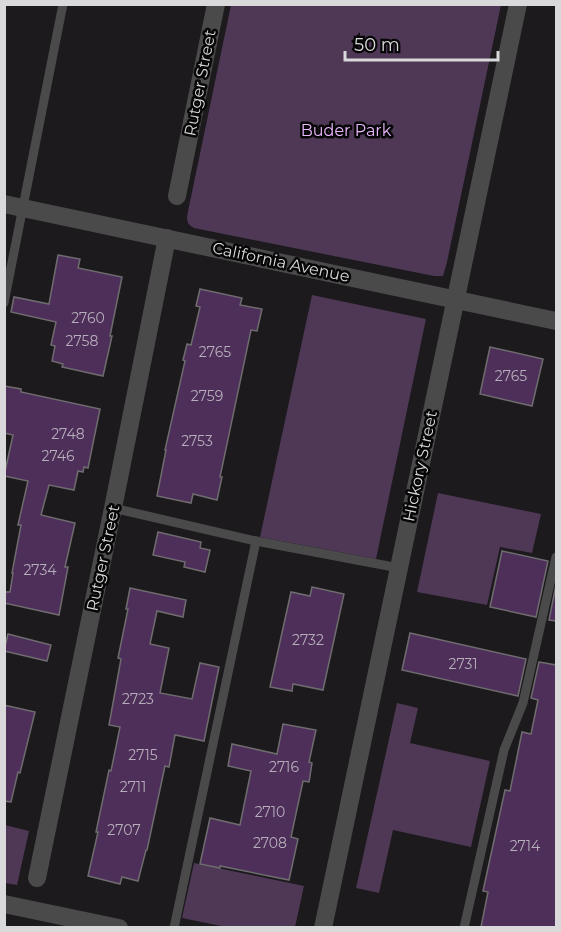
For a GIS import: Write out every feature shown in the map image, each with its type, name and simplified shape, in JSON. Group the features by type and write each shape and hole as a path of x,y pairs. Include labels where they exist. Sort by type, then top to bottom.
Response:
{"street":[{"name":"Rutger Street","path":"177,196 216,4"},
{"name":"Hickory Street","path":"323,927 518,4"},
{"name":"California Avenue","path":"4,204 556,321"},
{"name":"Rutger Street","path":"37,878 167,238"},
{"path":"4,904 33,919 119,927"}],"lane":[{"path":"4,303 63,4"},
{"path":"113,508 256,541 399,568"},
{"path":"174,927 256,541"},
{"path":"464,927 504,750 523,703 556,556"}],"green space":[{"name":"Buder Park","path":"231,5 501,5 443,276 194,228 189,224 187,216"},
{"path":"312,295 426,319 376,559 260,537"},
{"path":"438,493 541,514 532,553 500,547 487,605 417,592"},
{"path":"397,703 418,708 410,743 490,761 471,847 393,830 379,893 356,888"},
{"path":"5,825 29,831 17,885 5,883"},
{"path":"194,863 304,886 295,927 226,927 182,918"}],"building":[{"path":"58,255 80,259 78,268 122,277 103,376 62,367 63,364 52,361 55,346 51,345 56,322 11,312 14,297 49,304"},
{"path":"200,289 242,298 240,305 262,309 257,331 251,330 217,500 193,494 191,503 157,496 185,361 183,360 187,344 191,345 200,307 196,306"},
{"path":"490,347 543,359 532,406 480,394"},
{"path":"4,386 21,389 21,392 100,409 88,468 84,467 83,472 78,471 74,490 49,485 41,515 75,523 65,567 68,567 59,615 4,603 4,592 10,592 21,525 18,525 28,481 4,476 13,435 4,433"},
{"path":"158,532 201,542 200,548 210,550 205,572 184,567 185,562 153,555"},
{"path":"502,551 548,561 536,617 490,607"},
{"path":"556,585 556,621 549,620"},
{"path":"312,587 344,594 323,690 293,684 292,691 270,687 291,592 310,596"},
{"path":"130,588 186,600 183,617 157,611 150,644 169,648 160,693 192,699 200,663 219,667 204,741 175,735 169,767 165,766 138,881 122,877 120,884 88,876 120,727 109,725 121,659 118,658"},
{"path":"410,633 526,659 518,696 402,670"},
{"path":"8,634 51,645 47,661 4,651"},
{"path":"539,662 556,665 556,927 481,927 488,892 483,891 505,790 510,791 522,732 531,734 538,700 531,698"},
{"path":"4,705 35,712 11,802 4,801"},
{"path":"283,724 316,730 309,762 312,763 309,782 303,781 291,837 298,839 289,880 200,864 210,818 240,825 251,771 228,766 232,744 277,754"}]}
